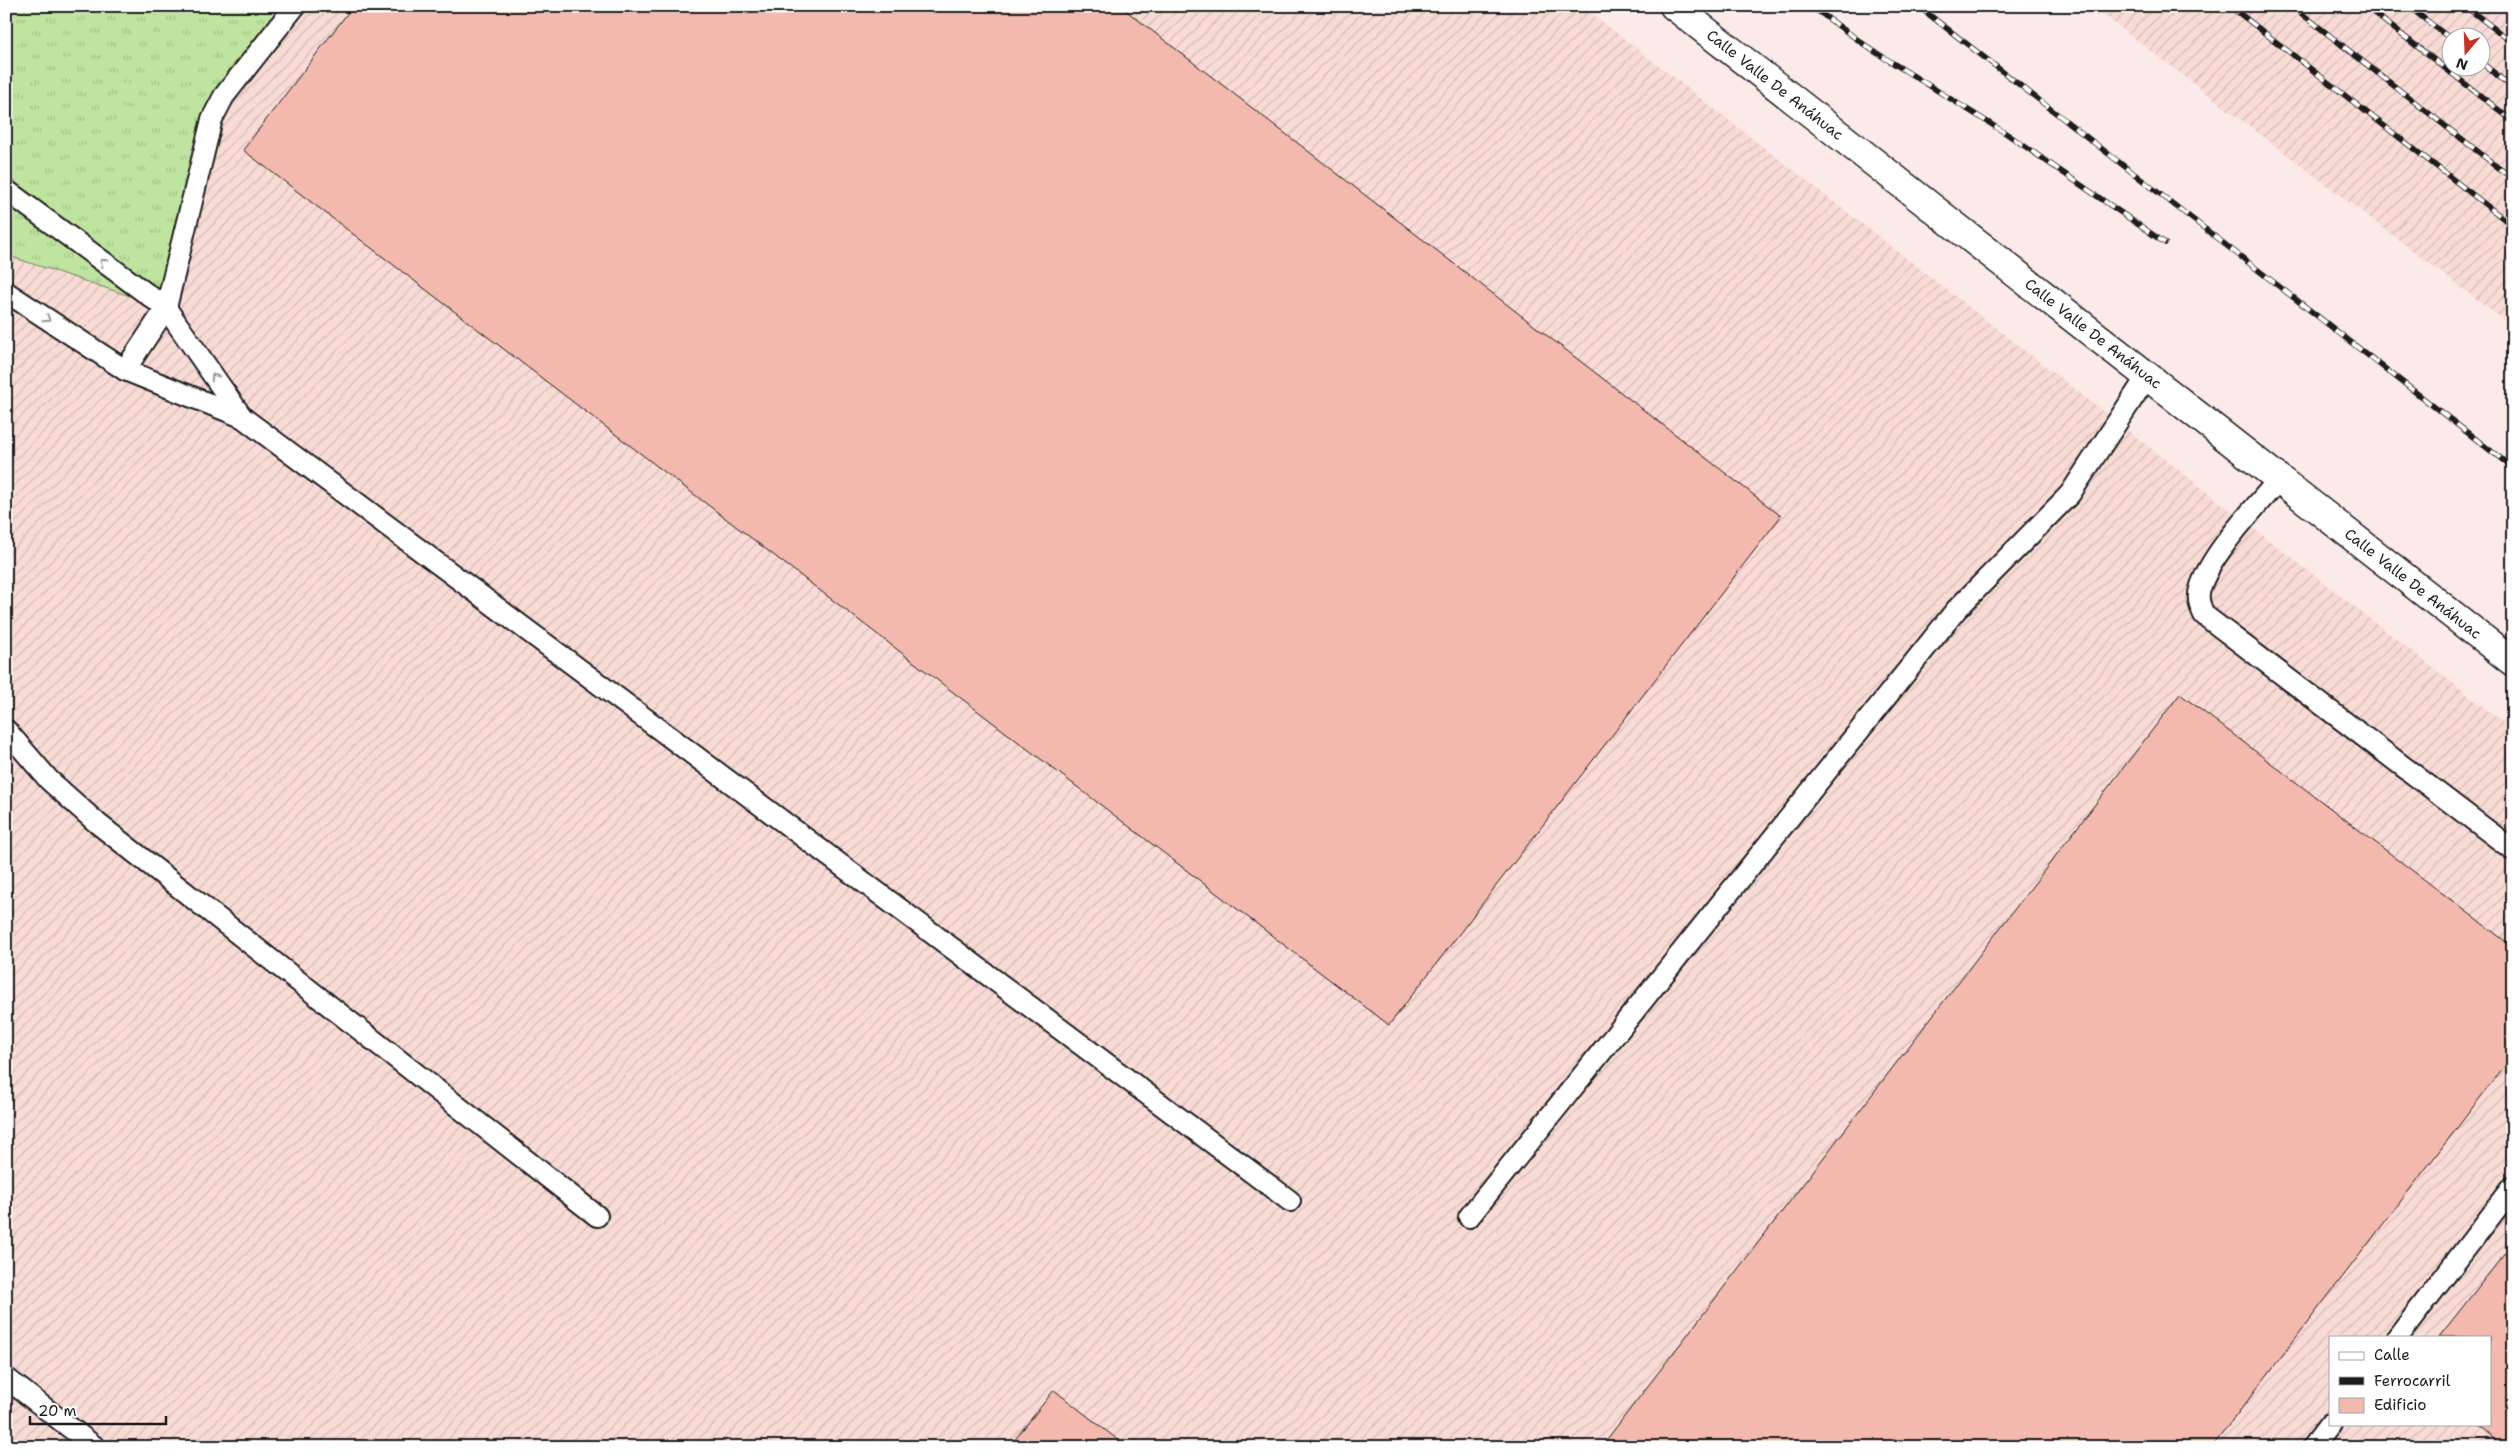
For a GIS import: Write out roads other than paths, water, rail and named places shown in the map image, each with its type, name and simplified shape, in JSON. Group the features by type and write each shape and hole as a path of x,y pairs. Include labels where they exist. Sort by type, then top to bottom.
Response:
{"street":[{"name":"Calle Valle De Anáhuac","path":"1674,6 2513,662"}],"lane":[{"path":"125,370 166,308 212,119 224,96 295,6"},
{"path":"6,190 166,308 242,417"},
{"path":"6,292 125,370 242,417 1290,1201"},
{"path":"1469,1217 1956,610 2070,494 2148,375"},
{"path":"2280,478 2220,552 2206,574 2200,590 2199,603 2204,615 2513,850"},
{"path":"6,730 49,780 97,823 597,1216"},
{"path":"2399,1336 2513,1188"},
{"path":"6,1378 94,1447"},
{"path":"2312,1447 2329,1425"}],"railway":[{"path":"1811,6 1872,50 2007,134 2165,243"},
{"path":"1918,6 2513,468"},
{"path":"2230,6 2513,226"},
{"path":"2292,6 2513,179"},
{"path":"2365,6 2513,121"},
{"path":"2408,6 2442,32"},
{"path":"2465,6 2513,43"},
{"path":"2492,71 2513,88"}]}
